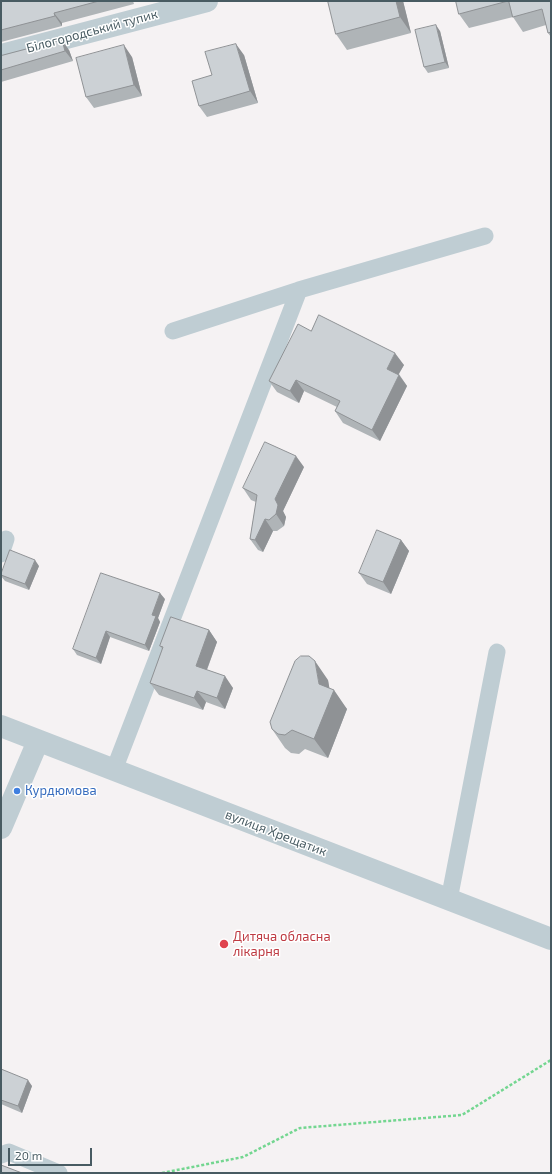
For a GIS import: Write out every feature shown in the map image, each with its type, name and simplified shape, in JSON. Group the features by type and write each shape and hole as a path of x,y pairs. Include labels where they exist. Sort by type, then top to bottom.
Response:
{"street":[{"name":"Білогородський тупик","path":"1,55 207,1"},
{"name":"вулиця Хрещатик","path":"1,726 551,939"},
{"path":"1,828 38,741"}],"lane":[{"path":"174,331 299,290 485,236"},
{"path":"114,770 299,290"},
{"path":"449,900 497,652"},
{"path":"1,1155 9,1152 59,1173"}],"path":[{"path":"162,1173 243,1156 300,1128 462,1115 551,1060"}],"building":[{"path":"1,1 99,1 54,13 55,16 1,30"},
{"path":"328,1 396,1 400,17 336,34"},
{"path":"456,1 508,1 459,14"},
{"path":"509,1 551,1 551,32 548,33 542,9 513,17"},
{"path":"436,25 445,62 424,67 415,30"},
{"path":"62,40 65,51 1,70 1,56"},
{"path":"236,44 250,91 199,106 192,81 212,75 205,52"},
{"path":"124,45 134,85 86,97 76,58"},
{"path":"319,315 395,353 387,369 399,375 372,430 335,411 340,401 296,380 290,391 269,381 298,324 311,331"},
{"path":"265,442 296,456 275,499 278,505 276,514 269,520 265,519 255,540 250,539 257,495 243,488"},
{"path":"377,530 401,540 383,582 359,573"},
{"path":"10,550 35,560 25,584 1,575"},
{"path":"101,573 160,593 152,615 156,616 145,645 106,631 96,658 73,649"},
{"path":"171,617 209,630 196,666 225,676 217,698 197,691 194,698 150,683 163,647 160,646"},
{"path":"301,656 309,656 315,661 319,684 334,690 314,739 292,730 285,735 278,734 272,729 270,722 295,661"},
{"path":"1,1069 28,1080 18,1106 1,1100"},
{"path":"1,1165 22,1173 1,1173"}],"place":[{"name":"Курдюмова","path":"17,791"},
{"name":"Дитяча обласна лікарня","path":"224,944"}]}
